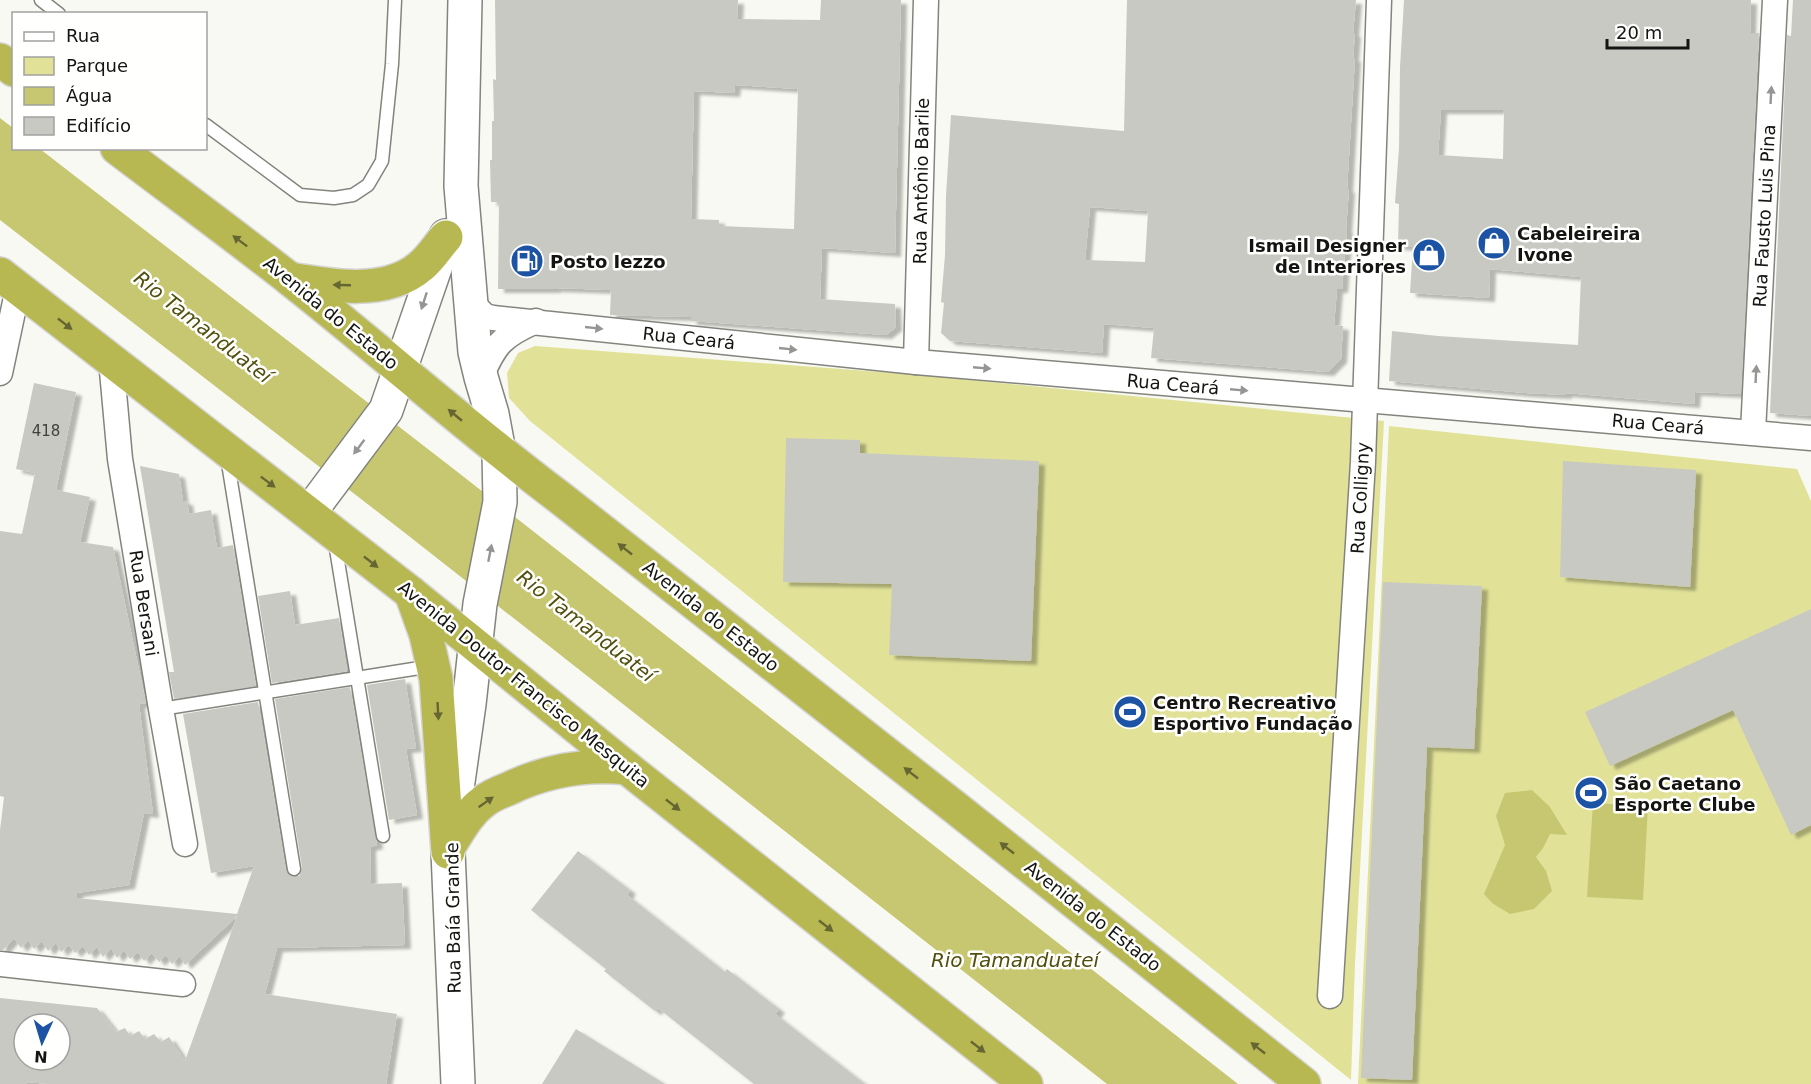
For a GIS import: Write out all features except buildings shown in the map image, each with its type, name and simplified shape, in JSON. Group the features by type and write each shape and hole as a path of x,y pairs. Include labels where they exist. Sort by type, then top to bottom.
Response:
{"highway":[{"name":"Avenida do Estado","path":"120,150 290,279 499,452 957,809 1304,1084"},
{"path":"290,279 337,285 383,284 402,278 422,266 446,237"},
{"name":"Avenida Doutor Francisco Mesquita","path":"9,281 411,593 627,768 1026,1084"},
{"path":"411,593 426,635 436,679 449,849"},
{"path":"449,849 467,819 484,801 528,779 585,768 606,766 627,768"}],"main road":[{"path":"321,523 331,483 386,410 446,237 461,186 465,0"},
{"name":"Rua Baía Grande","path":"458,1084 449,849 480,604 500,501 499,452 492,414 475,352 461,186"}],"street":[{"name":"Rua Antônio Barile","path":"916,362 926,0"},
{"name":"Rua Colligny","path":"1329,996 1363,462 1379,0"},
{"name":"Rua Fausto Luis Pina","path":"1753,432 1775,0"},
{"path":"0,373 9,281"},
{"name":"Rua Ceará","path":"470,301 485,316 493,318 916,362 1753,432 1808,443"},
{"path":"481,377 492,352 503,340 518,329 536,321"},
{"name":"Rua Bersani","path":"111,360 120,459 160,709 185,844"},
{"path":"0,964 183,984"}],"lane":[{"path":"41,0 56,12"},
{"path":"207,126 300,195 334,198 353,195 368,185 382,161 392,64 395,0"},
{"path":"225,450 294,869"},
{"path":"321,523 356,678 383,836"},
{"path":"160,709 433,666"}],"green space":[{"name":"Centro Recreativo Esportivo Fundação","path":"535,346 921,375 1384,421 1355,964 1351,1080 530,421 509,398 507,373 518,353"},
{"name":"São Caetano Esporte Clube","path":"1389,426 1797,469 1811,501 1811,1084 1358,1084"}],"water":[{"name":"Rio Tamanduateí","path":"0,118 12,127 12,150 41,150 455,470 1238,1084 1107,1084 405,533 0,220"},
{"path":"1532,790 1550,807 1567,835 1550,834 1536,857 1546,871 1552,891 1534,909 1510,914 1492,903 1484,894 1505,845 1496,816 1505,793"},
{"path":"1593,803 1648,806 1643,900 1587,897"}],"place":[{"name":"Cabeleireira Ivone","path":"1494,243"},
{"name":"Ismail Designer de Interiores","path":"1429,255"},
{"name":"Posto Iezzo","path":"527,261"},
{"name":"Centro Recreativo Esportivo Fundação","path":"1130,712"},
{"name":"São Caetano Esporte Clube","path":"1591,793"}]}
